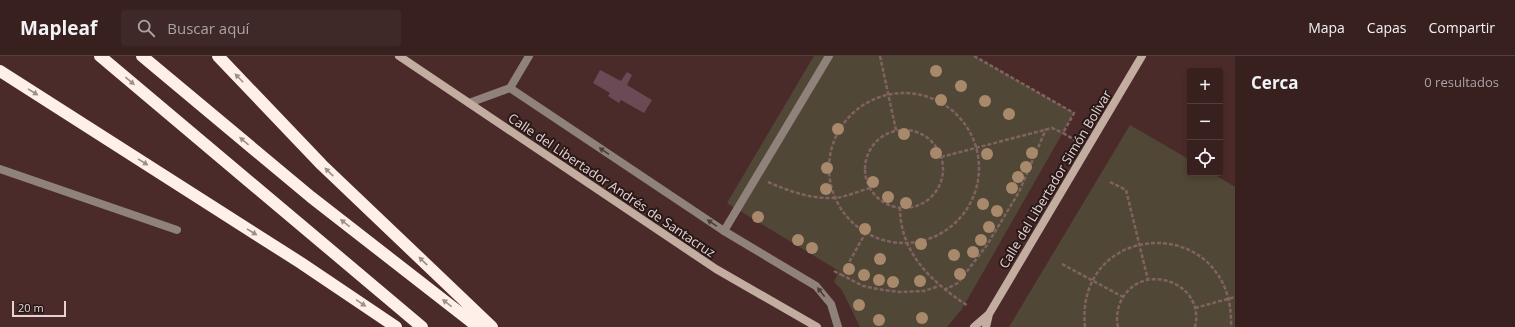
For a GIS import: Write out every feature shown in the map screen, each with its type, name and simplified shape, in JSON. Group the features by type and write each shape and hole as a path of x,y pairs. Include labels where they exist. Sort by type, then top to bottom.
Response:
{"highway":[{"path":"100,56 422,327"},
{"path":"142,56 311,197 478,327"},
{"path":"218,56 322,165 492,327"},
{"path":"0,71 301,263 396,327"}],"main road":[{"name":"Calle del Libertador Andrés de Santacruz","path":"399,56 406,59 469,104 716,269 817,327"},
{"name":"Calle del Libertador Simón Bolivar","path":"986,327 989,314 1142,56"},
{"name":"Calle del Libertador Simón Bolivar","path":"974,327 989,314"}],"street":[{"path":"469,104 510,88 529,56"},
{"path":"724,231 829,56"},
{"path":"510,88 724,231 816,286 831,304 838,327"},
{"path":"0,169 177,230"}],"path":[{"path":"880,56 896,130"},
{"path":"974,56 1074,113 1063,133"},
{"path":"902,93 920,94 937,100 952,110 965,123 974,139 979,156 980,174 976,192 968,209 956,223 942,233 925,240 907,243 889,242 872,236 856,226 835,198 830,179 829,161 833,144 840,130 853,113 867,103 888,95 902,93"},
{"path":"941,157 1052,128 1088,148"},
{"path":"944,290 958,282 987,245 1018,192 1046,129"},
{"path":"896,130 909,130 921,134 931,141 938,151 942,163 942,175 938,187 931,197 920,204 908,207 895,206 882,201 870,188 867,181 865,168 867,155 874,144 884,135 896,130"},
{"path":"756,177 791,192 812,197 835,198 870,188"},
{"path":"1110,182 1126,190 1148,280"},
{"path":"900,207 900,218 907,243 918,262 928,276 939,286 968,306"},
{"path":"842,275 866,232"},
{"path":"1085,327 1084,304 1093,281 1101,268 1112,258 1125,250 1139,244 1156,242 1173,244 1188,249 1198,254 1215,269 1224,283 1230,299 1232,314 1231,327"},
{"path":"1062,264 1123,297"},
{"path":"834,272 863,286 883,290 900,292 924,291 939,286"},
{"path":"1118,327 1118,309 1123,297 1131,287 1143,281 1156,278 1169,280 1180,286 1190,296 1195,308 1195,327"},
{"path":"1195,308 1235,297"}],"shaded area":[{"path":"814,56 974,56 1074,113 962,309 947,327 860,327 842,290 834,282 839,271 727,203"},
{"path":"1130,125 1187,158 1187,176 1217,176 1235,187 1235,327 1009,327"}],"building":[{"path":"600,70 621,81 627,72 632,75 627,85 652,100 644,113 621,100 619,103 608,96 610,93 593,83"}]}
